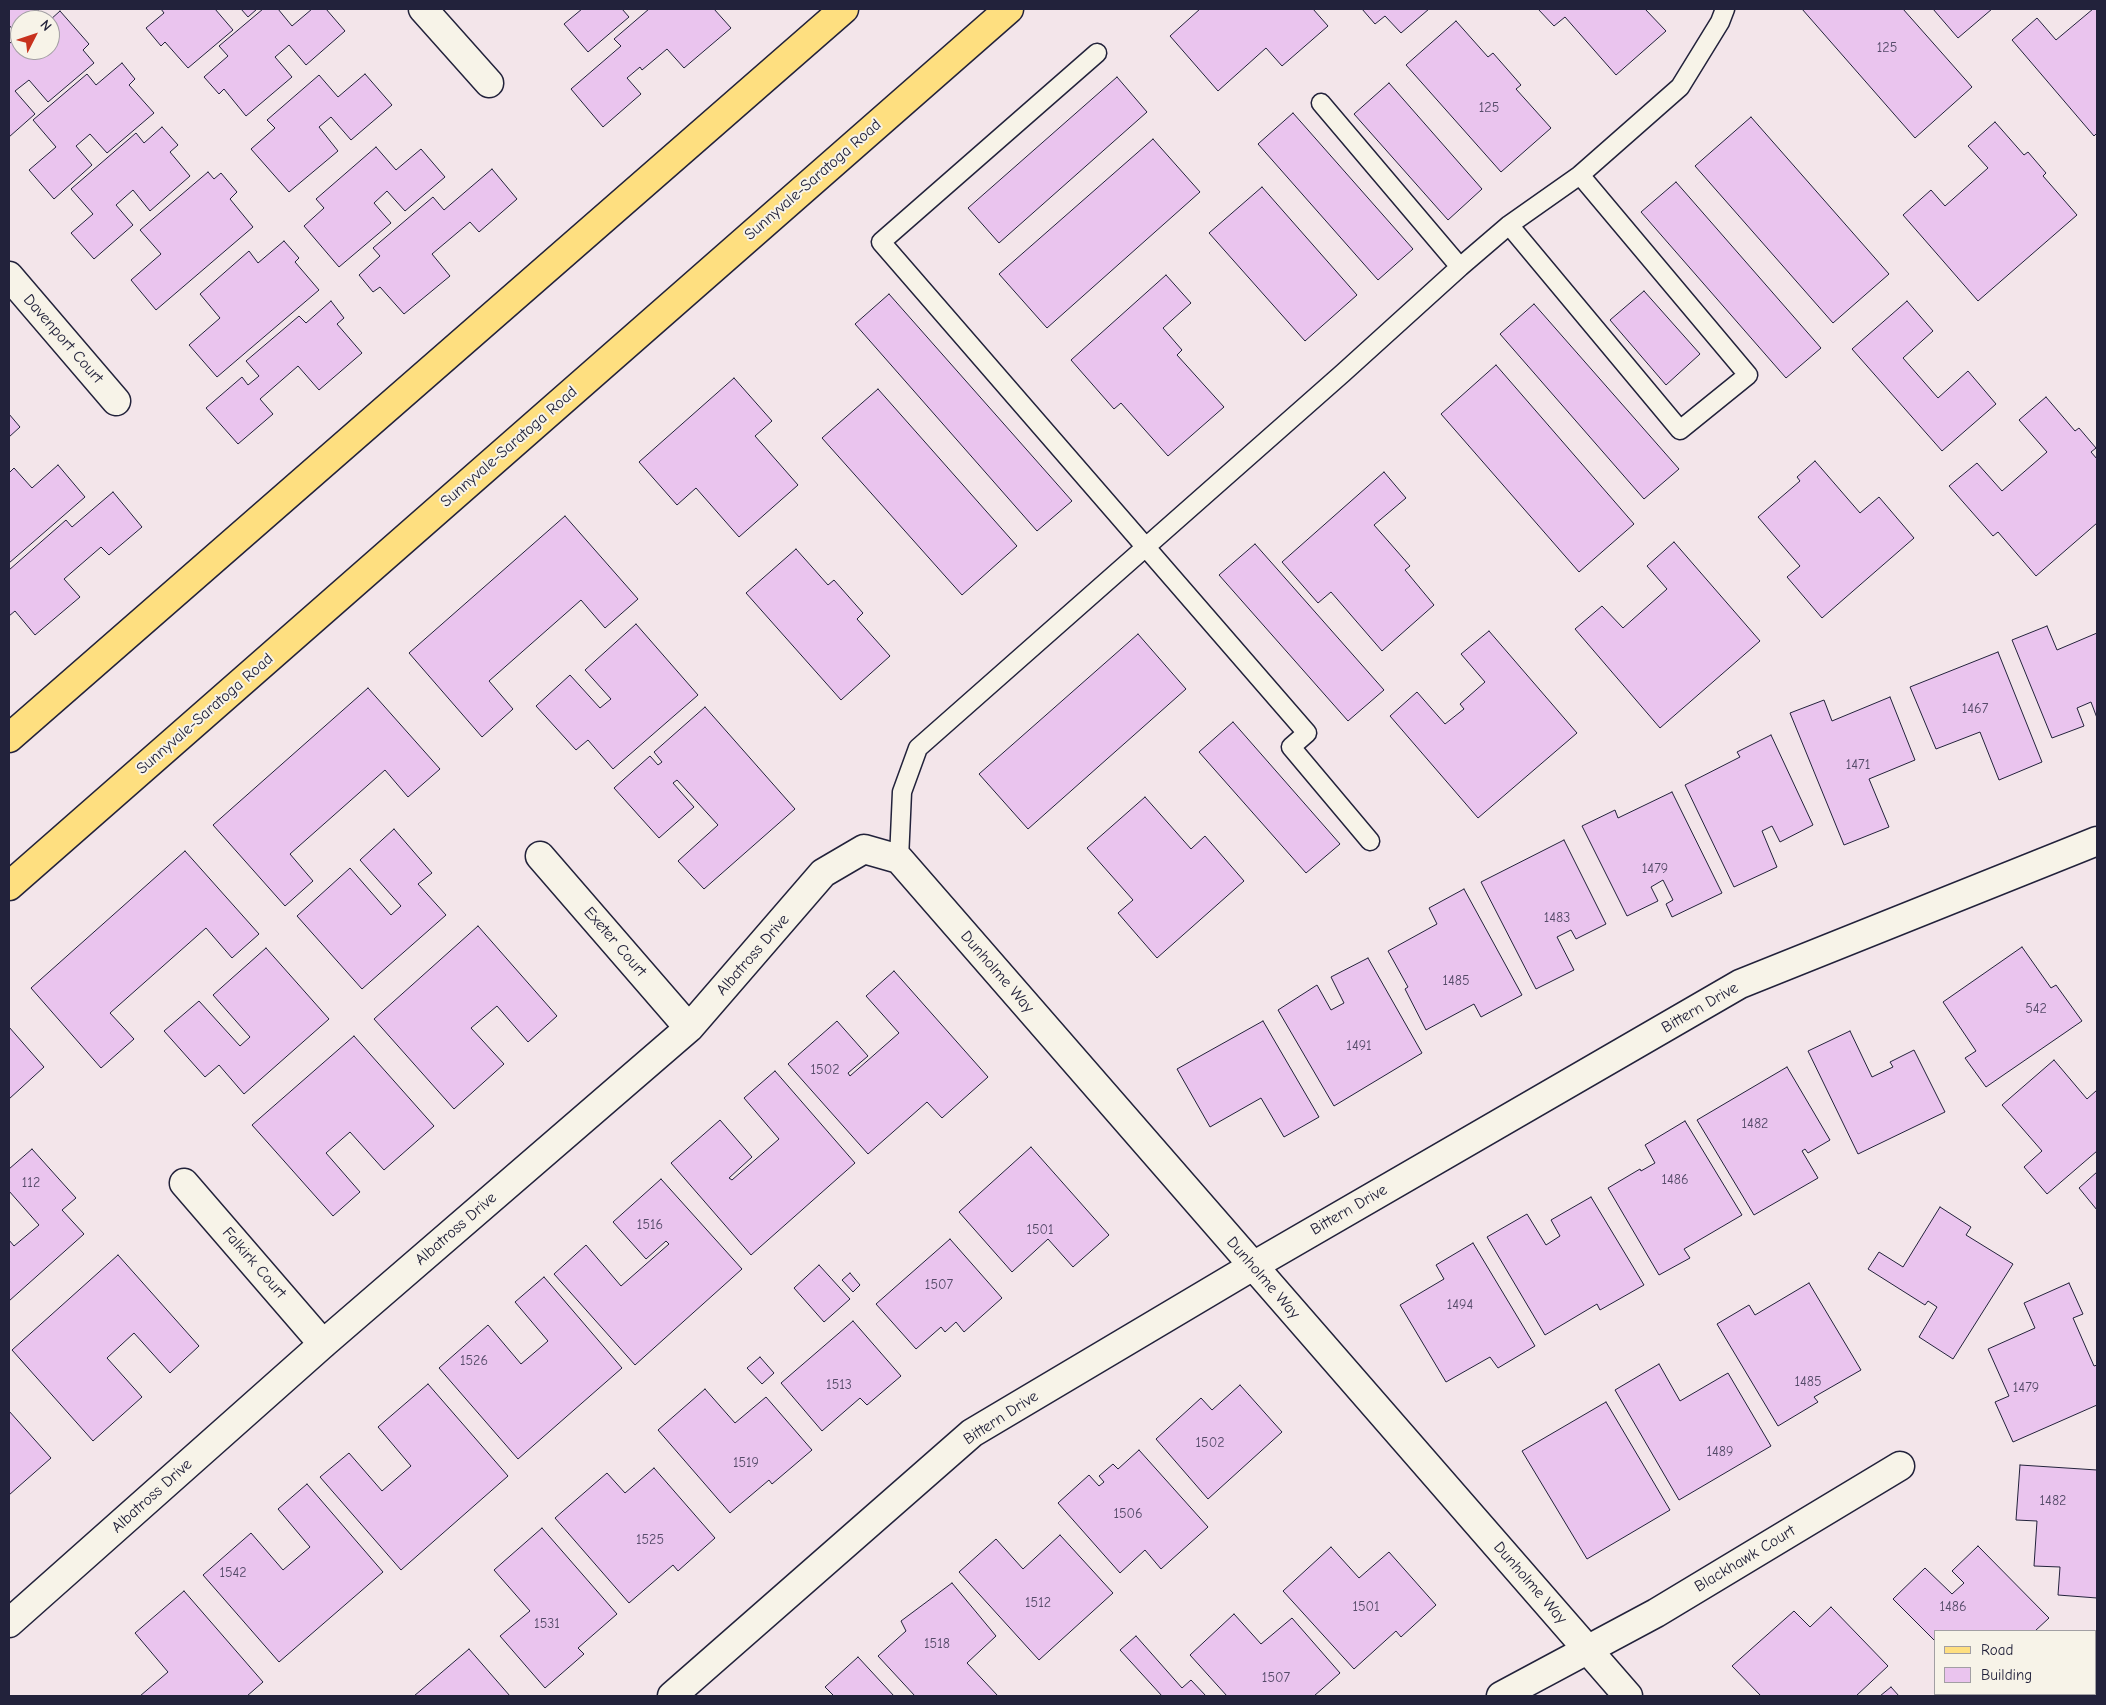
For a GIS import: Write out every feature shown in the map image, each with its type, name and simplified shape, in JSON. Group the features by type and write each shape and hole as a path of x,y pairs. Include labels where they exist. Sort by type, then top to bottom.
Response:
{"main road":[{"path":"9,738 844,9"},
{"name":"Sunnyvale-Saratoga Road","path":"9,886 1010,9"}],"street":[{"path":"423,9 489,83"},
{"name":"Davenport Court","path":"9,276 116,402"},
{"name":"Bittern Drive","path":"672,1696 972,1433 1253,1266 1740,984 2095,846"},
{"name":"Albatross Drive","path":"9,1623 323,1344 689,1028 823,874 864,849 899,859"},
{"name":"Exeter Court","path":"540,856 689,1028"},
{"name":"Dunholme Way","path":"899,859 1628,1696"},
{"name":"Falkirk Court","path":"184,1183 323,1344"},
{"name":"Blackhawk Court","path":"1501,1696 1664,1608 1900,1466"}],"lane":[{"path":"899,859 902,792 918,748 1343,373 1460,267 1509,225 1580,175 1680,87 1720,22 1725,9"},
{"path":"1097,53 881,242 1306,733 1291,746 1370,841"},
{"path":"1321,104 1460,267"},
{"path":"1509,225 1680,430 1748,375 1580,175"}],"building":[{"path":"9,9 40,9 10,10 10,26"},
{"path":"161,9 215,9 233,30 188,68 165,42 161,46 146,28 164,13"},
{"path":"241,9 257,9 248,17"},
{"path":"263,9 278,9 292,26 312,9 326,9 345,31 306,65 289,45 275,57 292,77 246,116 224,89 219,94 204,77 228,56 219,46"},
{"path":"582,9 622,9 629,17 588,52 564,24"},
{"path":"649,9 714,9 731,28 684,68 667,49 642,70 640,67 627,78 641,94 603,127 571,89 621,46 614,39"},
{"path":"1200,9 1313,9 1328,26 1282,66 1266,48 1218,91 1170,36"},
{"path":"1362,9 1429,9 1401,33 1385,16 1375,24"},
{"path":"1538,9 1645,9 1666,31 1616,75 1565,17 1554,26"},
{"path":"1802,9 1903,9 1972,87 1915,138"},
{"path":"1933,9 1992,9 1958,38"},
{"path":"2093,9 2097,9 2097,133 2094,136 2012,40 2037,18 2056,40"},
{"path":"60,11 89,44 83,50 94,63 48,102 29,80 15,91 35,114 9,137 9,44 10,60 60,60"},
{"path":"1456,21 1488,57 1493,53 1521,85 1516,89 1551,128 1501,172 1406,65"},
{"path":"122,63 135,79 129,85 154,113 107,153 90,134 76,146 92,165 54,199 29,170 56,147 33,120 87,74 96,85"},
{"path":"365,74 392,105 351,140 331,117 319,127 338,151 289,192 251,149 275,128 267,120 319,75 338,97"},
{"path":"1117,77 1147,112 999,243 968,208"},
{"path":"1389,83 1482,189 1448,220 1354,114"},
{"path":"1293,113 1413,249 1378,280 1258,144"},
{"path":"1751,117 1889,274 1833,323 1695,166"},
{"path":"1995,122 2024,155 2028,152 2046,173 2043,176 2077,215 1978,301 1903,215 1931,190 1945,206 1988,168 1968,146"},
{"path":"162,127 178,145 170,152 190,176 150,211 133,190 116,205 133,225 94,259 71,233 93,214 71,189 136,133 144,143"},
{"path":"1153,139 1200,192 1047,328 999,274"},
{"path":"376,147 396,170 421,149 445,177 405,211 387,191 374,203 391,223 339,267 304,226 324,208 316,199"},
{"path":"492,169 517,199 479,232 470,222 432,254 450,276 404,314 380,287 373,292 359,275 380,256 373,248 433,197 444,210"},
{"path":"208,172 214,179 221,173 237,192 230,199 253,227 156,310 131,280 161,254 140,230"},
{"path":"1676,182 1821,348 1786,378 1641,212"},
{"path":"1262,187 1357,295 1305,341 1209,233"},
{"path":"284,241 299,258 295,262 319,290 217,377 189,345 220,318 200,294 249,251 258,263"},
{"path":"1166,275 1191,303 1163,328 1182,350 1177,355 1224,407 1168,456 1121,403 1114,409 1071,360"},
{"path":"1644,291 1700,354 1666,385 1610,320"},
{"path":"889,294 1072,501 1037,531 855,324"},
{"path":"331,301 344,318 337,324 362,353 319,390 298,366 260,399 273,414 238,444 206,408 242,377 248,385 259,376 246,361 299,316 306,323"},
{"path":"1907,301 1933,331 1903,358 1938,398 1968,371 1996,404 1942,451 1852,349"},
{"path":"1534,304 1679,469 1644,499 1500,334"},
{"path":"1496,365 1634,524 1579,572 1441,414"},
{"path":"734,378 772,421 755,436 798,485 739,537 696,488 677,505 639,462"},
{"path":"878,389 1017,546 962,595 822,438"},
{"path":"2046,397 2075,431 2079,428 2096,448 2091,452 2097,459 2097,523 2036,576 1998,532 1993,536 1949,486 1977,463 2002,491 2047,452 2019,420"},
{"path":"9,414 20,427 9,437"},
{"path":"1815,461 1860,513 1879,497 1914,538 1822,618 1787,577 1800,566 1758,517 1800,481 1797,477"},
{"path":"58,465 85,497 9,563 9,473 14,468 32,488"},
{"path":"1384,472 1406,498 1374,525 1410,566 1405,570 1434,605 1382,651 1331,592 1318,603 1282,562"},
{"path":"113,492 142,527 109,555 101,547 64,579 80,597 35,635 15,611 9,616 9,570 66,520 72,527"},
{"path":"565,516 638,599 605,628 581,600 489,681 513,709 482,737 409,653"},
{"path":"1674,542 1760,641 1660,728 1575,629 1602,606 1623,628 1667,589 1647,566"},
{"path":"1255,544 1384,690 1348,721 1219,575"},
{"path":"796,549 828,585 834,580 863,613 857,619 890,656 841,700 746,593"},
{"path":"636,624 698,695 613,769 588,740 576,750 536,706 570,675 600,708 611,699 585,670"},
{"path":"2047,626 2057,650 2097,633 2097,718 2091,702 2077,708 2084,726 2052,738 2012,640"},
{"path":"1489,631 1577,733 1478,818 1390,716 1417,692 1445,724 1464,709 1460,704 1485,682 1461,654"},
{"path":"1138,634 1186,689 1028,829 979,774"},
{"path":"1998,652 2042,762 1999,780 1980,732 1936,749 1910,687"},
{"path":"368,688 440,769 408,797 385,770 290,854 313,881 285,906 213,825"},
{"path":"1890,697 1915,760 1869,779 1889,827 1844,845 1790,713 1824,700 1832,721"},
{"path":"705,707 795,809 704,889 678,861 718,825 677,780 673,783 694,807 659,838 614,788 650,756 658,765 662,762 654,752"},
{"path":"1233,722 1340,844 1306,873 1199,752"},
{"path":"1771,735 1813,825 1780,842 1772,826 1762,831 1777,867 1734,887 1685,785 1740,757 1737,752"},
{"path":"1672,792 1722,893 1672,917 1666,904 1673,900 1663,880 1651,887 1658,901 1627,916 1582,826 1615,810 1618,818"},
{"path":"1145,797 1191,849 1205,836 1244,881 1157,958 1118,913 1133,900 1087,848"},
{"path":"394,829 432,873 418,884 446,915 362,989 297,916 350,868 391,915 401,906 360,860"},
{"path":"1564,840 1606,924 1576,939 1571,930 1557,937 1574,970 1536,989 1481,882"},
{"path":"185,851 259,934 232,958 206,928 110,1013 134,1039 101,1068 31,988"},
{"path":"1464,889 1522,995 1481,1017 1474,1004 1426,1030 1405,989 1408,987 1388,951 1437,924 1429,908"},
{"path":"478,926 557,1016 528,1042 497,1006 471,1028 504,1064 454,1109 374,1019"},
{"path":"2022,947 2051,988 2056,985 2082,1021 1986,1087 1965,1058 1976,1051 1943,1002"},
{"path":"266,948 329,1019 244,1094 219,1065 205,1077 164,1031 199,1001 240,1046 250,1037 213,995"},
{"path":"1368,958 1422,1053 1334,1106 1278,1010 1317,985 1331,1010 1344,1003 1331,977"},
{"path":"894,971 988,1077 942,1118 927,1102 868,1154 788,1064 837,1021 868,1056 848,1073 850,1076 899,1033 866,996"},
{"path":"1263,1021 1319,1117 1284,1137 1261,1098 1210,1127 1177,1069"},
{"path":"9,1027 44,1067 9,1099"},
{"path":"1850,1031 1872,1077 1893,1067 1890,1062 1914,1050 1945,1112 1858,1154 1808,1051"},
{"path":"354,1036 434,1126 384,1170 350,1132 326,1153 360,1192 333,1216 252,1125"},
{"path":"2054,1060 2087,1099 2097,1090 2097,1151 2047,1194 2024,1167 2042,1151 2002,1105"},
{"path":"1787,1067 1830,1140 1808,1153 1805,1149 1802,1151 1818,1178 1754,1215 1697,1120"},
{"path":"775,1071 855,1163 751,1255 671,1163 720,1120 752,1157 729,1178 732,1180 779,1139 744,1098"},
{"path":"1685,1121 1742,1215 1684,1249 1690,1258 1659,1275 1608,1188 1640,1169 1641,1171 1655,1163 1645,1145"},
{"path":"1031,1147 1109,1235 1073,1267 1048,1239 1012,1272 959,1212"},
{"path":"32,1149 76,1198 62,1210 84,1234 9,1301 9,1240 14,1246 39,1225 9,1191 9,1169"},
{"path":"2097,1172 2097,1210 2079,1188"},
{"path":"661,1179 742,1269 635,1365 554,1274 586,1245 621,1286 669,1244 666,1241 646,1259 613,1222"},
{"path":"1591,1197 1644,1285 1600,1310 1597,1304 1545,1335 1487,1237 1527,1214 1546,1245 1560,1236 1551,1220"},
{"path":"1940,1207 1971,1227 1966,1235 2013,1264 1953,1359 1919,1337 1937,1307 1928,1301 1925,1305 1868,1269 1879,1252 1903,1267"},
{"path":"950,1239 1002,1298 964,1332 956,1322 945,1332 941,1327 916,1349 876,1304"},
{"path":"1473,1243 1535,1346 1498,1368 1490,1357 1446,1382 1400,1305 1444,1279 1436,1265"},
{"path":"118,1255 199,1346 170,1373 134,1333 107,1358 142,1397 93,1441 12,1350"},
{"path":"819,1265 850,1299 824,1322 794,1288"},
{"path":"850,1273 860,1285 853,1292 842,1280"},
{"path":"544,1277 622,1368 518,1459 439,1368 488,1325 521,1364 548,1341 515,1302"},
{"path":"1809,1283 1861,1370 1814,1397 1818,1402 1778,1426 1717,1324 1749,1305 1755,1315"},
{"path":"2069,1283 2083,1314 2073,1318 2094,1366 2097,1365 2097,1405 2013,1442 1995,1402 2009,1396 1988,1349 2035,1328 2024,1303"},
{"path":"853,1321 901,1376 867,1405 860,1398 822,1431 781,1383"},
{"path":"760,1357 774,1373 762,1384 747,1368"},
{"path":"1659,1364 1680,1401 1728,1373 1771,1446 1679,1500 1615,1390"},
{"path":"428,1384 508,1476 401,1570 320,1477 349,1453 382,1491 411,1466 378,1427"},
{"path":"1240,1385 1282,1432 1208,1499 1156,1439 1201,1398 1212,1410"},
{"path":"705,1389 735,1423 766,1397 812,1450 772,1484 769,1480 730,1513 658,1430"},
{"path":"1606,1402 1670,1510 1587,1559 1522,1451"},
{"path":"9,1411 51,1458 9,1495"},
{"path":"1139,1450 1208,1527 1161,1569 1145,1550 1120,1573 1058,1503 1089,1475 1099,1486 1104,1482 1099,1476 1113,1464 1118,1469"},
{"path":"2020,1465 2097,1470 2097,1598 2058,1595 2060,1567 2034,1566 2037,1521 2016,1520"},
{"path":"654,1468 715,1538 678,1571 673,1565 629,1603 555,1518 607,1473 625,1493"},
{"path":"307,1484 383,1572 279,1662 203,1575 251,1533 283,1570 310,1547 278,1509"},
{"path":"542,1528 617,1614 578,1648 584,1654 545,1688 500,1636 530,1611 494,1570"},
{"path":"1060,1535 1113,1593 1039,1660 959,1572 996,1539 1023,1569"},
{"path":"1978,1546 2049,1618 2036,1630 1934,1630 1934,1640 1893,1599 1925,1568 1952,1594 1964,1583 1952,1571"},
{"path":"1331,1547 1359,1578 1389,1552 1436,1605 1401,1637 1396,1631 1354,1669 1283,1591"},
{"path":"952,1583 996,1636 967,1663 998,1696 915,1696 878,1656 906,1631 901,1621"},
{"path":"184,1591 263,1682 247,1696 140,1696 168,1672 135,1633"},
{"path":"1831,1607 1888,1666 1856,1696 1761,1696 1732,1666 1794,1611 1810,1627"},
{"path":"1234,1614 1261,1644 1292,1618 1340,1673 1314,1696 1227,1696 1190,1655"},
{"path":"1136,1636 1182,1688 1191,1680 1206,1696 1162,1696 1120,1650"},
{"path":"469,1649 510,1696 414,1696"},
{"path":"858,1657 894,1696 834,1696 825,1687"},
{"path":"1891,1687 1899,1696 1880,1696"}]}
